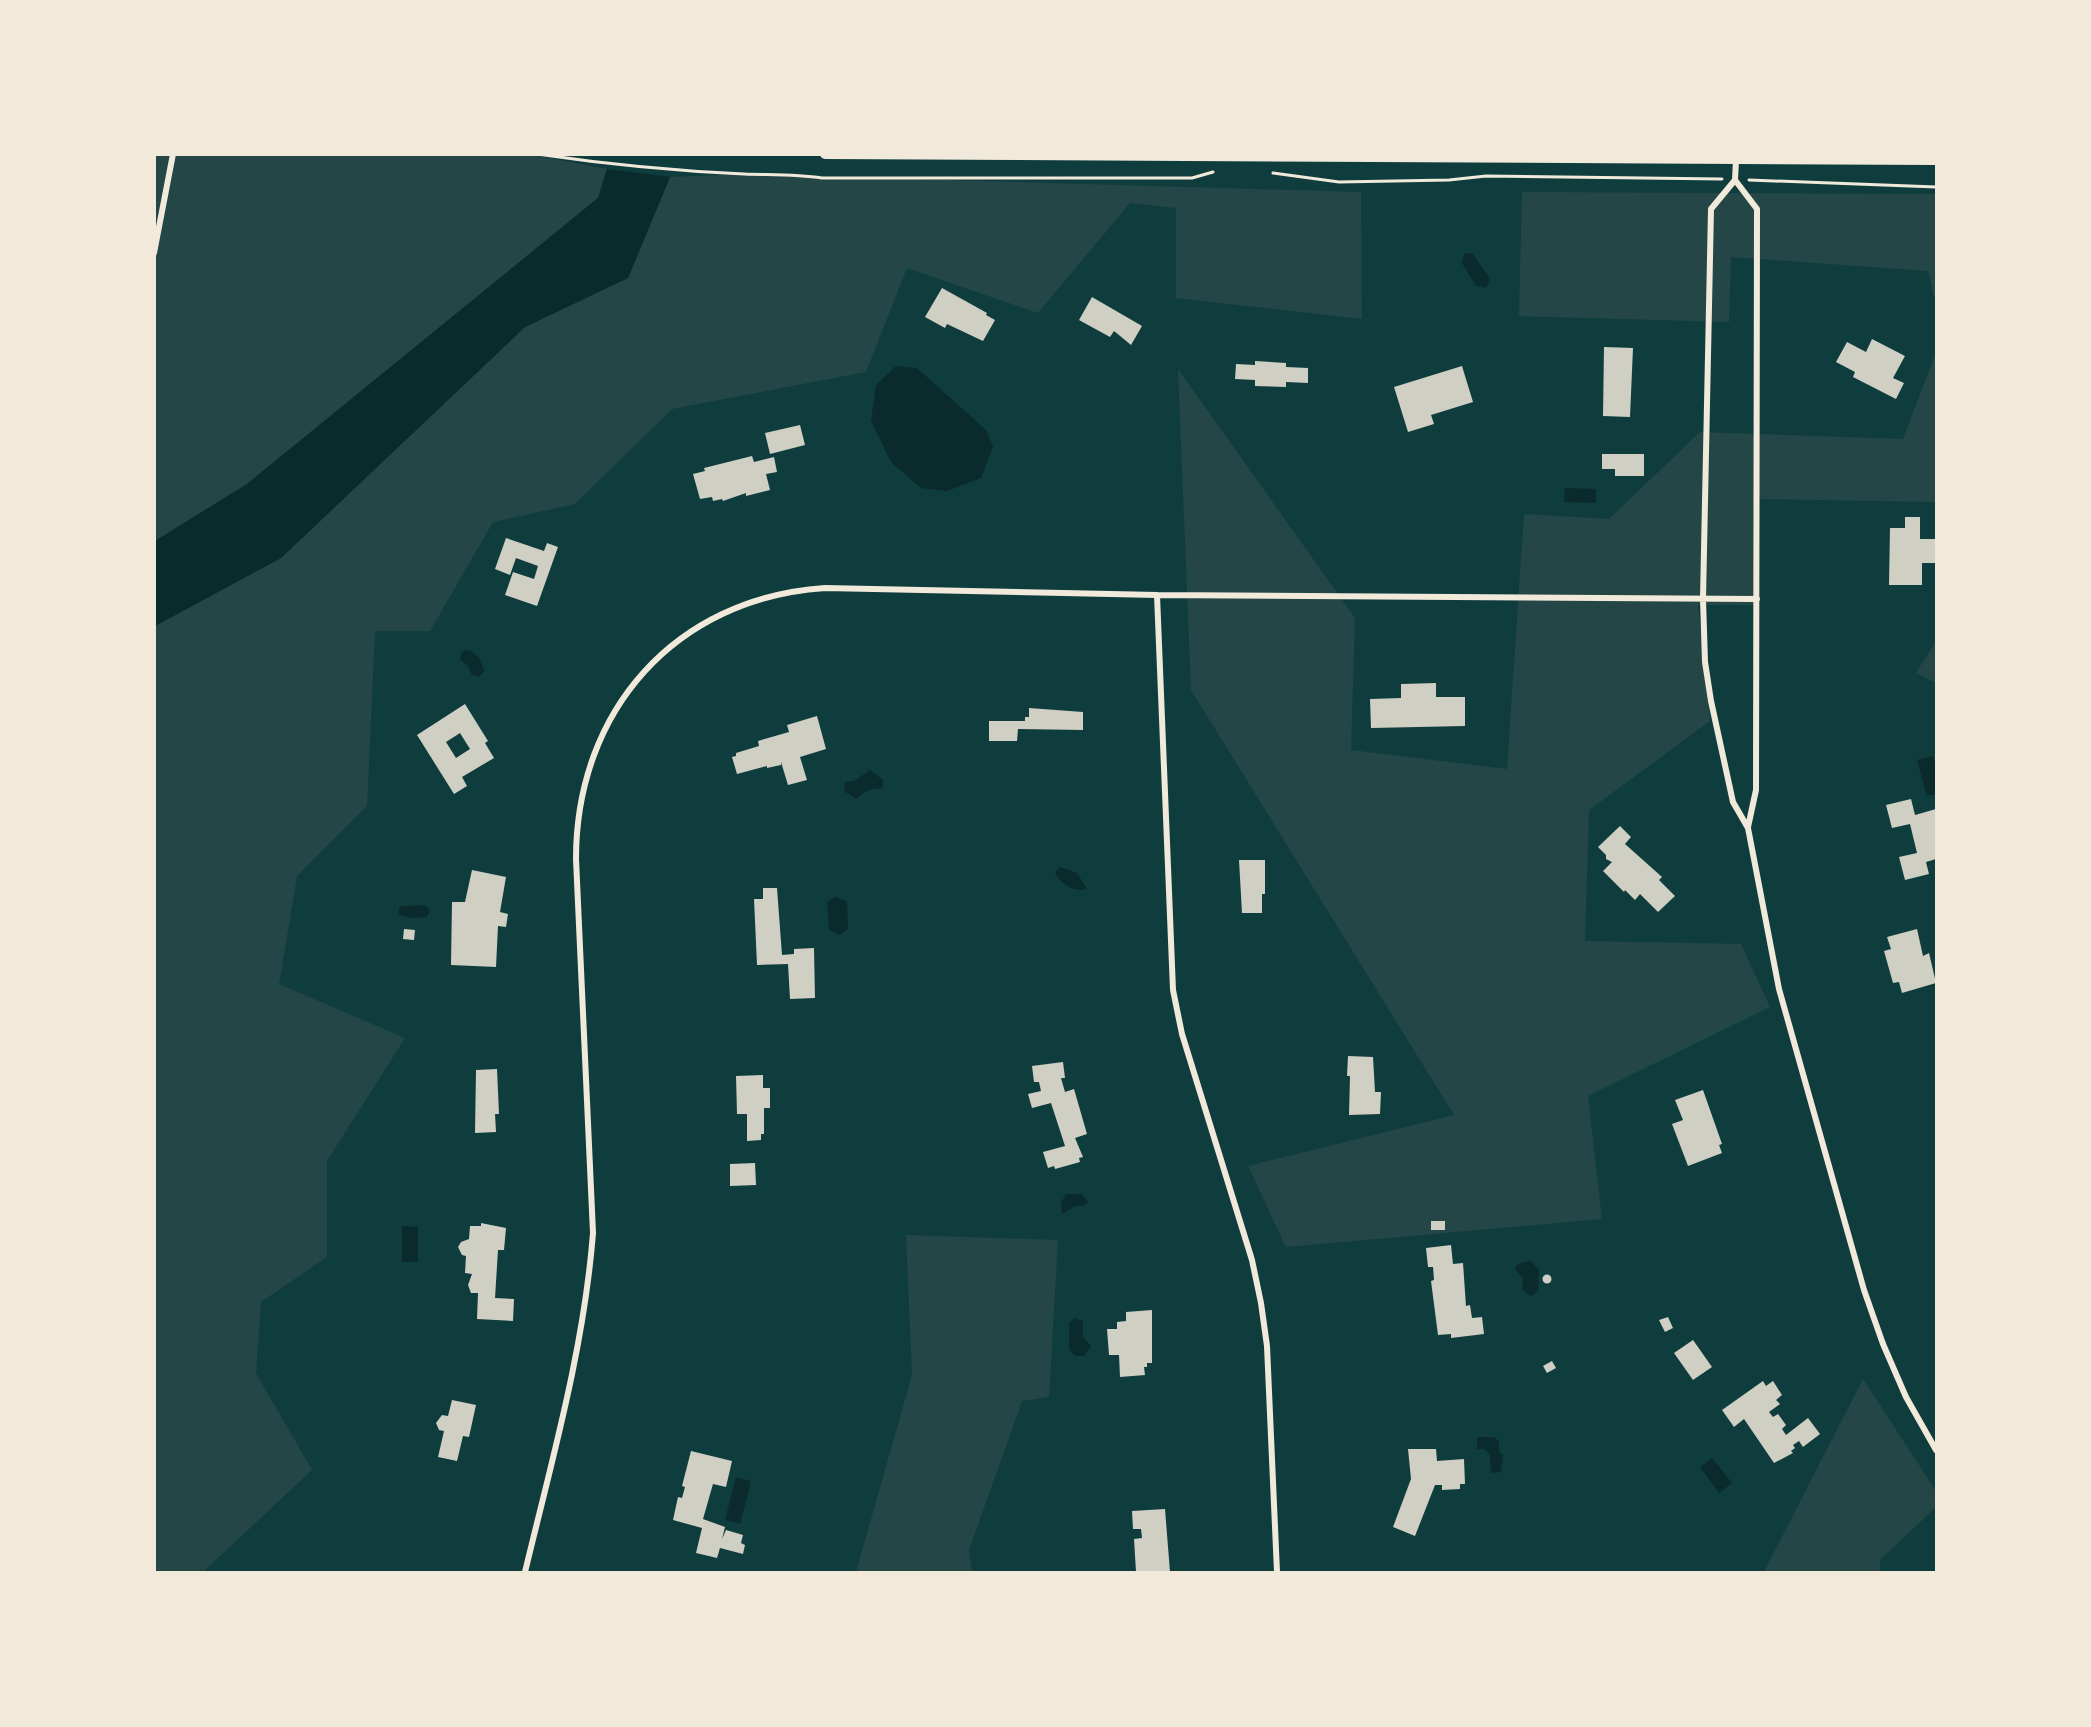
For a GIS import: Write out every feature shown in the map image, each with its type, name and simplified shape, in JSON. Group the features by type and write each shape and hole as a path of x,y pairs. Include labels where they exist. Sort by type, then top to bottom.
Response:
{"street":[{"path":"154,253 173,154"},
{"path":"825,154 1736,160 1852,157 1936,159"},
{"path":"1736,160 1735,180 1711,209 1703,599 1705,662 1711,701 1733,802 1748,828 1779,989 1864,1290 1883,1344 1906,1397 1936,1450"},
{"path":"1735,180 1757,209 1756,790 1748,828"},
{"path":"525,1572 580,1340 589,1287 593,1233 593,1179 587,1114 576,833 580,802 588,767 602,733 617,706 639,677 664,652 689,632 758,599 793,591 825,588 1157,595 1757,599"},
{"path":"1157,595 1173,990 1192,1071 1252,1260 1261,1303 1267,1346 1277,1572"}],"path":[{"path":"537,154 588,162 745,174 789,173 822,178 1192,178 1214,172"},
{"path":"1262,172 1339,182 1449,180 1486,176 1696,177"},
{"path":"1772,182 1936,187"}],"shaded area":[{"path":"528,154 607,169 598,198 247,484 155,541 155,155"},
{"path":"607,169 670,177 628,278 525,327 281,558 155,626 155,541 247,484 598,198"},
{"path":"745,174 1361,192 1362,319 1176,298 1176,208 1130,203 1038,313 907,268 866,372 672,409 575,504 493,522 430,631 375,631 367,806 297,876 279,984 405,1038 327,1161 327,1257 261,1302 256,1373 312,1470 203,1572 155,1572 155,626 281,558 525,327 628,278 670,177"},
{"path":"1522,192 1936,194 1936,305 1928,271 1731,257 1729,322 1519,316"},
{"path":"1472,253 1490,279 1486,288 1476,286 1462,263 1464,254"},
{"path":"1936,352 1936,502 1760,499 1756,605 1698,605 1710,721 1589,810 1585,941 1741,944 1770,1007 1588,1096 1602,1219 1286,1247 1248,1166 1454,1115 1191,690 1178,369 1355,618 1351,750 1507,769 1524,514 1609,519 1700,432 1903,439"},
{"path":"896,366 917,368 986,430 993,447 981,478 947,491 921,488 891,462 871,421 876,385"},
{"path":"1565,488 1596,489 1596,503 1564,502"},
{"path":"1936,641 1936,683 1916,673"},
{"path":"466,650 476,654 482,664 484,671 479,677 472,675 468,666 460,659 462,652"},
{"path":"1933,756 1936,768 1936,794 1927,796 1917,760"},
{"path":"870,770 883,780 883,788 868,790 856,799 844,791 845,782 854,781"},
{"path":"1060,867 1077,873 1087,889 1073,888 1061,881 1055,873"},
{"path":"836,897 847,901 848,929 840,935 829,930 827,902"},
{"path":"425,905 430,910 427,917 411,918 399,915 399,908 402,906"},
{"path":"1066,1194 1082,1194 1088,1202 1084,1206 1075,1206 1062,1214 1061,1203"},
{"path":"402,1226 418,1227 418,1262 402,1262"},
{"path":"906,1235 1058,1240 1049,1397 1022,1401 969,1550 972,1572 856,1572 912,1375"},
{"path":"1530,1260 1539,1270 1538,1291 1531,1296 1522,1290 1523,1278 1515,1269 1517,1265"},
{"path":"1074,1318 1083,1321 1083,1337 1091,1346 1084,1356 1075,1356 1069,1349 1069,1324"},
{"path":"1863,1379 1936,1491 1936,1507 1880,1560 1880,1572 1764,1572"},
{"path":"1477,1437 1494,1437 1499,1441 1499,1452 1503,1455 1501,1472 1491,1473 1490,1454 1484,1449 1477,1449"},
{"path":"1712,1458 1732,1483 1719,1493 1700,1467"},
{"path":"736,1477 751,1481 740,1524 725,1520"}],"building":[{"path":"942,288 987,313 986,315 995,320 983,341 947,324 945,328 925,317"},
{"path":"1092,297 1142,326 1131,345 1114,331 1110,337 1079,320"},
{"path":"1872,339 1905,356 1893,378 1904,383 1896,399 1853,377 1855,372 1836,362 1847,342 1866,352"},
{"path":"1604,347 1633,348 1630,417 1603,416"},
{"path":"1255,361 1286,363 1286,367 1308,368 1308,383 1286,382 1286,387 1255,386 1255,380 1235,379 1236,364 1255,365"},
{"path":"1462,366 1473,402 1431,415 1434,424 1408,432 1394,387"},
{"path":"800,425 805,445 770,454 765,433"},
{"path":"1602,454 1644,454 1644,476 1615,476 1615,469 1602,469"},
{"path":"752,456 754,462 774,457 777,472 766,474 770,490 746,496 746,493 723,501 722,499 713,501 712,497 700,499 693,474 705,471 704,468"},
{"path":"1905,517 1920,517 1920,539 1936,539 1936,563 1922,563 1922,585 1889,585 1890,528 1905,528"},
{"path":"506,538 544,551 547,543 558,547 537,606 505,595 513,572 534,579 538,566 516,558 510,575 495,569"},
{"path":"1436,683 1436,697 1465,697 1465,726 1371,728 1370,699 1401,698 1401,684"},
{"path":"465,704 488,741 485,743 494,758 462,777 467,786 454,794 417,735","holes":["460,733 470,749 456,758 446,742"]},
{"path":"1029,708 1083,712 1083,730 1018,729 1017,741 989,741 989,721 1025,721 1025,717 1029,717"},
{"path":"817,716 826,749 800,757 807,780 788,785 781,762 781,765 767,768 767,766 737,774 732,757 736,756 736,753 759,746 758,741 789,732 787,725"},
{"path":"1911,799 1915,815 1936,809 1936,859 1926,862 1929,874 1905,880 1899,857 1917,853 1910,824 1892,828 1886,805"},
{"path":"1620,826 1631,837 1625,844 1662,877 1659,880 1675,896 1658,912 1640,894 1635,900 1625,890 1624,892 1603,871 1612,862 1606,859 1606,855 1598,847"},
{"path":"1239,860 1265,860 1265,894 1262,894 1262,913 1242,913"},
{"path":"472,870 506,877 500,912 508,914 506,927 498,926 496,967 451,965 452,902 465,902"},
{"path":"763,888 777,888 782,955 794,954 794,949 814,948 815,998 790,999 788,964 757,965 754,899 763,899"},
{"path":"404,929 415,930 414,940 403,939"},
{"path":"1917,929 1923,956 1929,953 1936,983 1902,993 1899,982 1893,983 1884,951 1891,949 1887,937"},
{"path":"1348,1056 1373,1057 1375,1092 1381,1092 1380,1114 1349,1115"},
{"path":"1063,1062 1065,1078 1061,1078 1065,1092 1074,1089 1087,1134 1075,1138 1083,1157 1079,1158 1080,1162 1055,1169 1054,1166 1048,1168 1043,1152 1065,1146 1051,1103 1032,1108 1028,1094 1041,1091 1039,1082 1034,1082 1032,1066"},
{"path":"497,1069 499,1114 495,1114 496,1132 475,1133 476,1070"},
{"path":"763,1075 763,1088 770,1088 770,1108 764,1108 764,1134 761,1134 761,1140 747,1141 747,1114 737,1114 736,1076"},
{"path":"1703,1090 1722,1144 1719,1145 1722,1153 1688,1166 1672,1124 1683,1120 1675,1100"},
{"path":"755,1163 756,1185 730,1186 730,1164"},
{"path":"1431,1221 1445,1221 1445,1230 1431,1230"},
{"path":"481,1223 506,1228 504,1250 498,1250 495,1298 514,1299 513,1321 477,1319 478,1293 471,1293 468,1285 472,1274 465,1273 466,1256 462,1255 458,1247 461,1242 469,1239 470,1226 481,1226"},
{"path":"1451,1245 1453,1264 1463,1263 1466,1306 1470,1305 1472,1318 1482,1317 1484,1334 1451,1338 1451,1334 1438,1335 1431,1281 1434,1280 1433,1267 1428,1267 1426,1248"},
{"path":"1547,1275 1551,1279 1547,1283 1543,1279"},
{"path":"1152,1310 1152,1363 1147,1363 1147,1367 1144,1367 1145,1375 1120,1377 1119,1355 1109,1355 1107,1329 1117,1329 1117,1322 1126,1321 1126,1312"},
{"path":"1668,1317 1673,1328 1665,1332 1659,1320"},
{"path":"1693,1340 1712,1367 1693,1380 1674,1353"},
{"path":"1552,1361 1556,1368 1547,1373 1543,1366"},
{"path":"1763,1381 1766,1386 1773,1381 1782,1395 1776,1400 1780,1404 1769,1412 1773,1417 1778,1414 1786,1425 1782,1429 1786,1435 1808,1418 1820,1434 1803,1447 1799,1441 1793,1445 1795,1448 1791,1451 1793,1453 1774,1463 1744,1419 1734,1427 1722,1410"},
{"path":"452,1400 476,1405 469,1437 463,1436 457,1461 438,1457 444,1431 439,1430 436,1423 442,1415 448,1416"},
{"path":"1408,1449 1436,1449 1437,1461 1464,1459 1465,1484 1460,1484 1460,1489 1442,1490 1442,1485 1435,1485 1415,1536 1393,1527 1411,1479"},
{"path":"691,1451 732,1461 726,1487 713,1484 703,1519 725,1527 722,1539 726,1530 743,1535 741,1543 745,1545 743,1554 720,1548 717,1558 696,1553 702,1528 673,1520 678,1497 682,1498 685,1487 682,1486"},
{"path":"1165,1509 1170,1572 1136,1572 1134,1539 1142,1538 1141,1529 1133,1529 1132,1511"}]}
